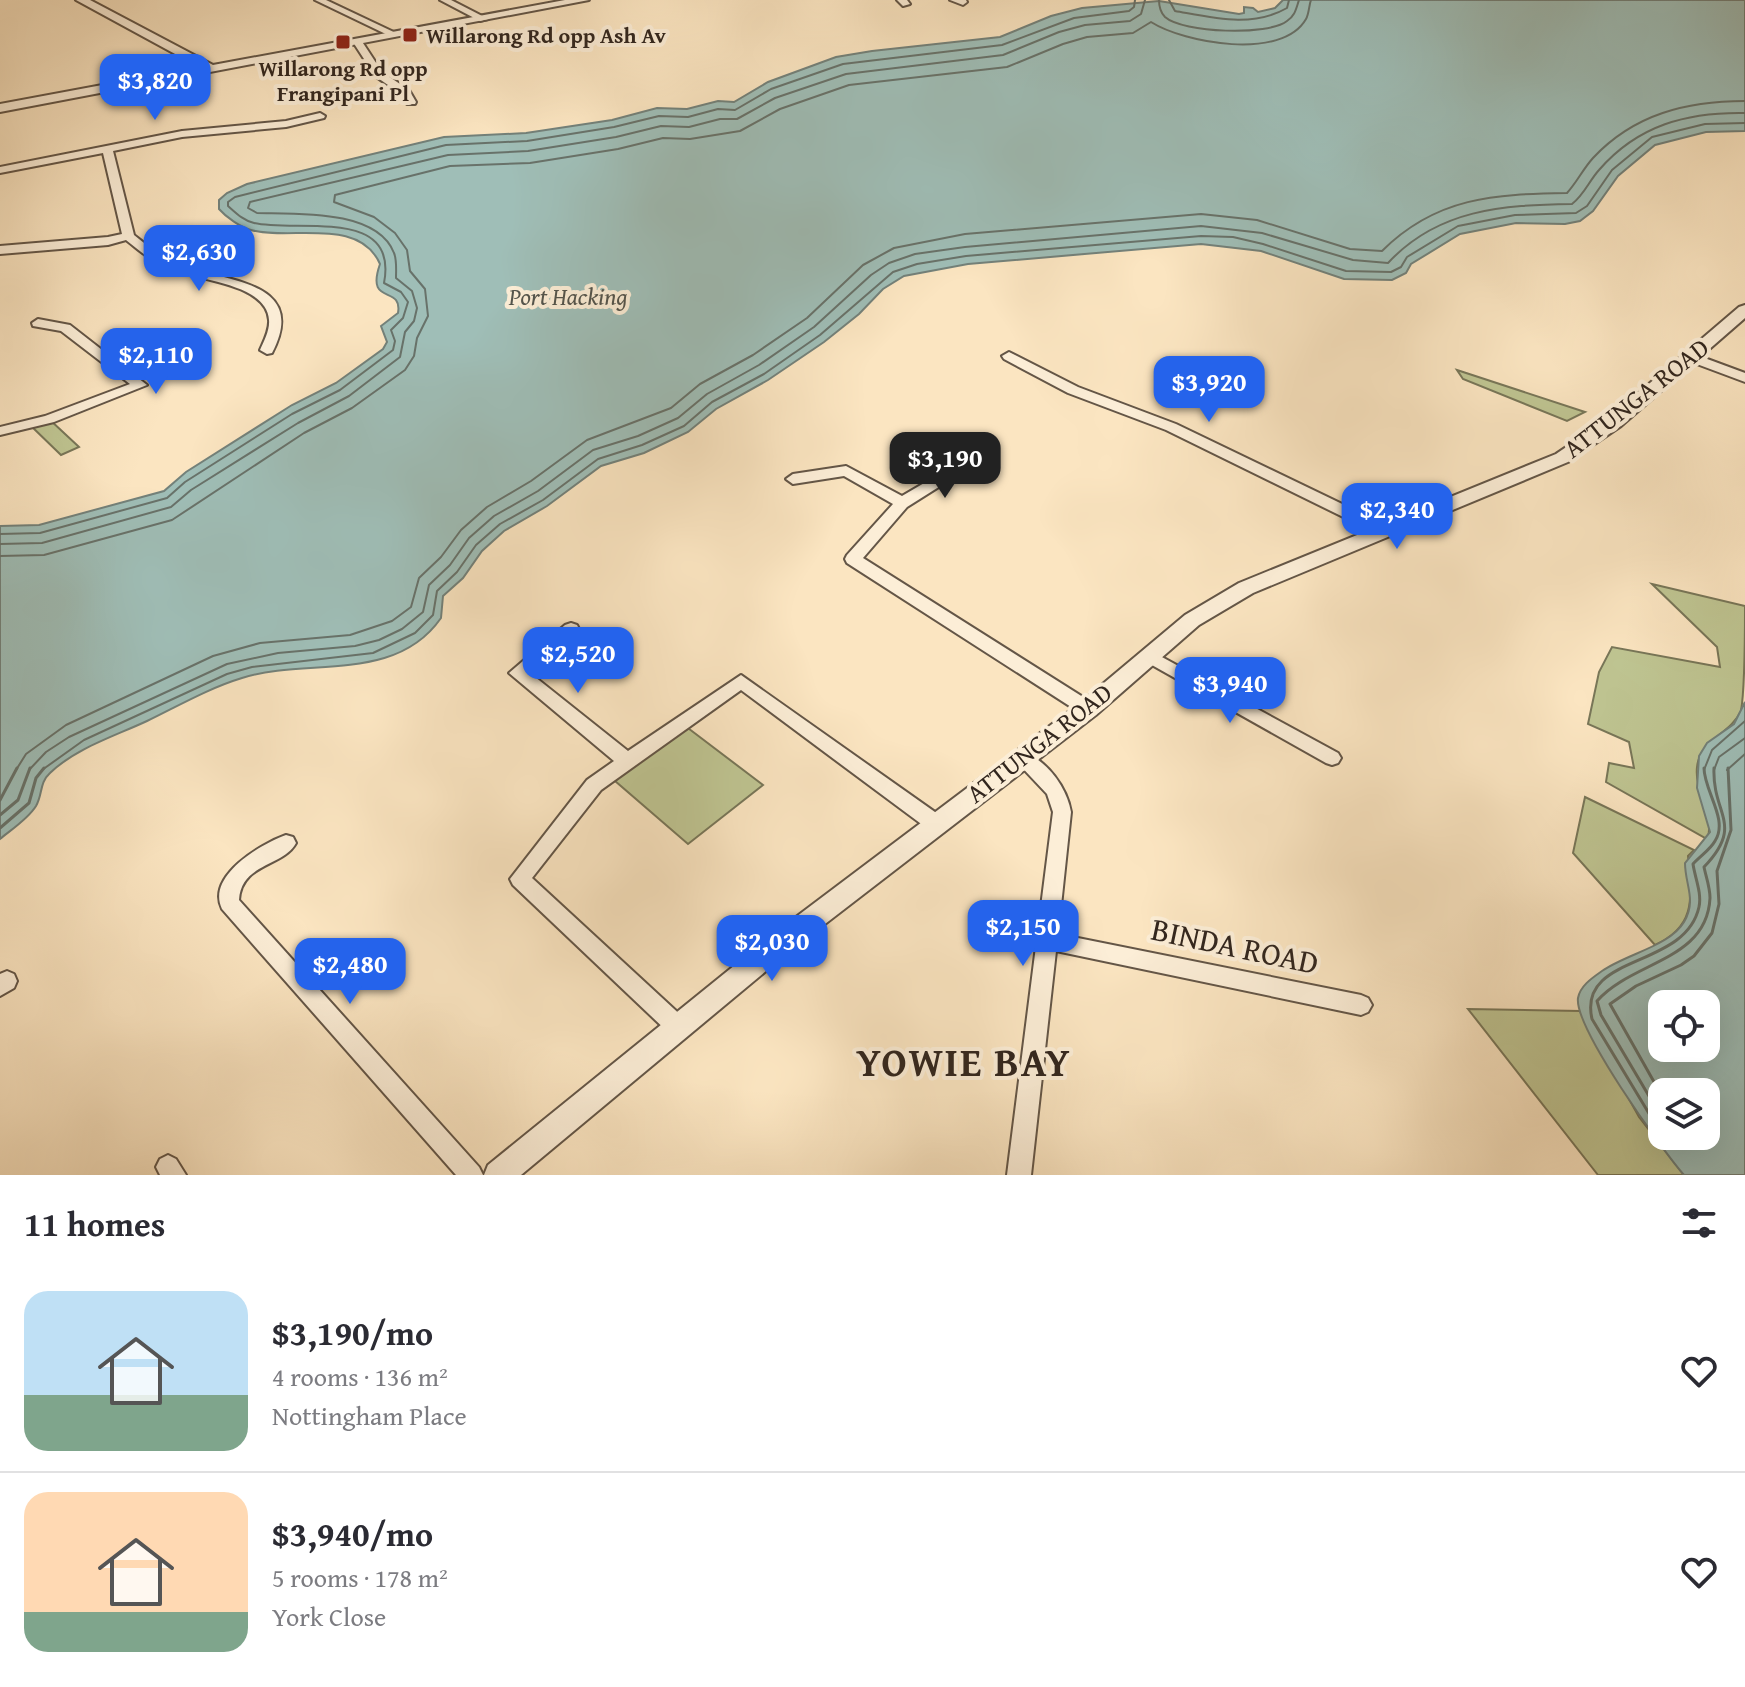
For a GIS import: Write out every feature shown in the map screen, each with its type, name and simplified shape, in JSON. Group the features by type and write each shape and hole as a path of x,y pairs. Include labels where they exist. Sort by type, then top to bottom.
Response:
{"street":[{"path":"82,0 211,69"},
{"path":"319,0 395,35"},
{"path":"444,0 483,19"},
{"path":"0,108 583,0"},
{"path":"358,42 378,74 405,92 411,102"},
{"path":"0,170 182,134 286,124 320,116"},
{"path":"107,148 128,236 174,267 262,294 271,302 277,319 267,350"},
{"path":"0,250 108,241 128,236"},
{"name":"ATTUNGA ROAD","path":"498,1175 935,823 1088,709 1192,620 1246,588 1562,458 1615,422 1745,310"},
{"path":"0,431 49,419 140,385 65,328 38,323"},
{"path":"1009,356 1073,390 1171,427 1387,532"},
{"path":"1691,357 1745,378"},
{"path":"967,463 902,503 853,559 1088,709"},
{"path":"793,479 846,471 902,503"},
{"path":"571,629 518,673 626,760"},
{"path":"1149,656 1332,758"},
{"path":"678,1027 520,879 594,785 741,681 935,823"},
{"path":"1019,1175 1062,836 1061,801 1050,783 1023,759"},
{"path":"286,843 232,881 228,892 229,903 471,1175"},
{"name":"BINDA ROAD","path":"1049,941 1361,1005"}],"green space":[{"path":"1457,370 1585,412 1567,421 1463,379"},
{"path":"49,419 79,447 61,455 29,424"},
{"path":"1652,584 1745,606 1741,711 1730,726 1709,743 1697,767 1709,823 1707,839 1606,782 1609,763 1634,768 1629,742 1588,724 1599,672 1612,647 1720,667 1717,647"},
{"path":"680,722 763,785 688,844 607,774"},
{"path":"1585,797 1694,850 1688,856 1690,896 1685,919 1679,929 1655,945 1573,853"},
{"path":"1468,1009 1580,1011 1648,1129 1648,1150 1665,1150 1684,1175 1598,1175"}],"water":[{"name":"Port Hacking","path":"1283,0 1745,0 1745,131 1706,132 1655,145 1618,176 1593,211 1580,221 1565,224 1516,223 1460,234 1411,264 1406,273 1392,280 1344,279 1261,251 1201,244 968,264 904,276 883,289 859,314 824,342 768,380 716,409 688,432 644,453 601,466 547,506 504,531 443,596 441,618 422,639 400,652 375,660 268,672 242,678 96,743 50,773 33,811 0,839 0,526 39,525 164,491 186,472 292,405 336,383 383,349 387,342 381,326 398,313 395,299 377,286 380,264 370,249 340,235 267,233 247,229 219,209 219,200 227,193 247,184 444,137 526,133 612,120 657,108 687,109 718,101 734,102 768,82 836,57 1000,37 1051,16 1082,8 1159,1 1239,14 1244,13 1244,7 1258,12 1275,8"},
{"path":"1745,702 1745,1175 1684,1175 1665,1150 1720,1150 1720,1078 1648,1078 1648,1127 1604,1060 1581,1013 1578,998 1591,979 1612,965 1658,944 1684,922 1690,907 1685,863 1710,832 1697,788 1699,756 1707,743 1734,724"}],"place":[{"name":"Willarong Rd opp Ash Av","path":"410,35"},
{"name":"Willarong Rd opp Frangipani Pl","path":"343,42"}],"district":[{"name":"YOWIE BAY","path":"964,1062"}]}
